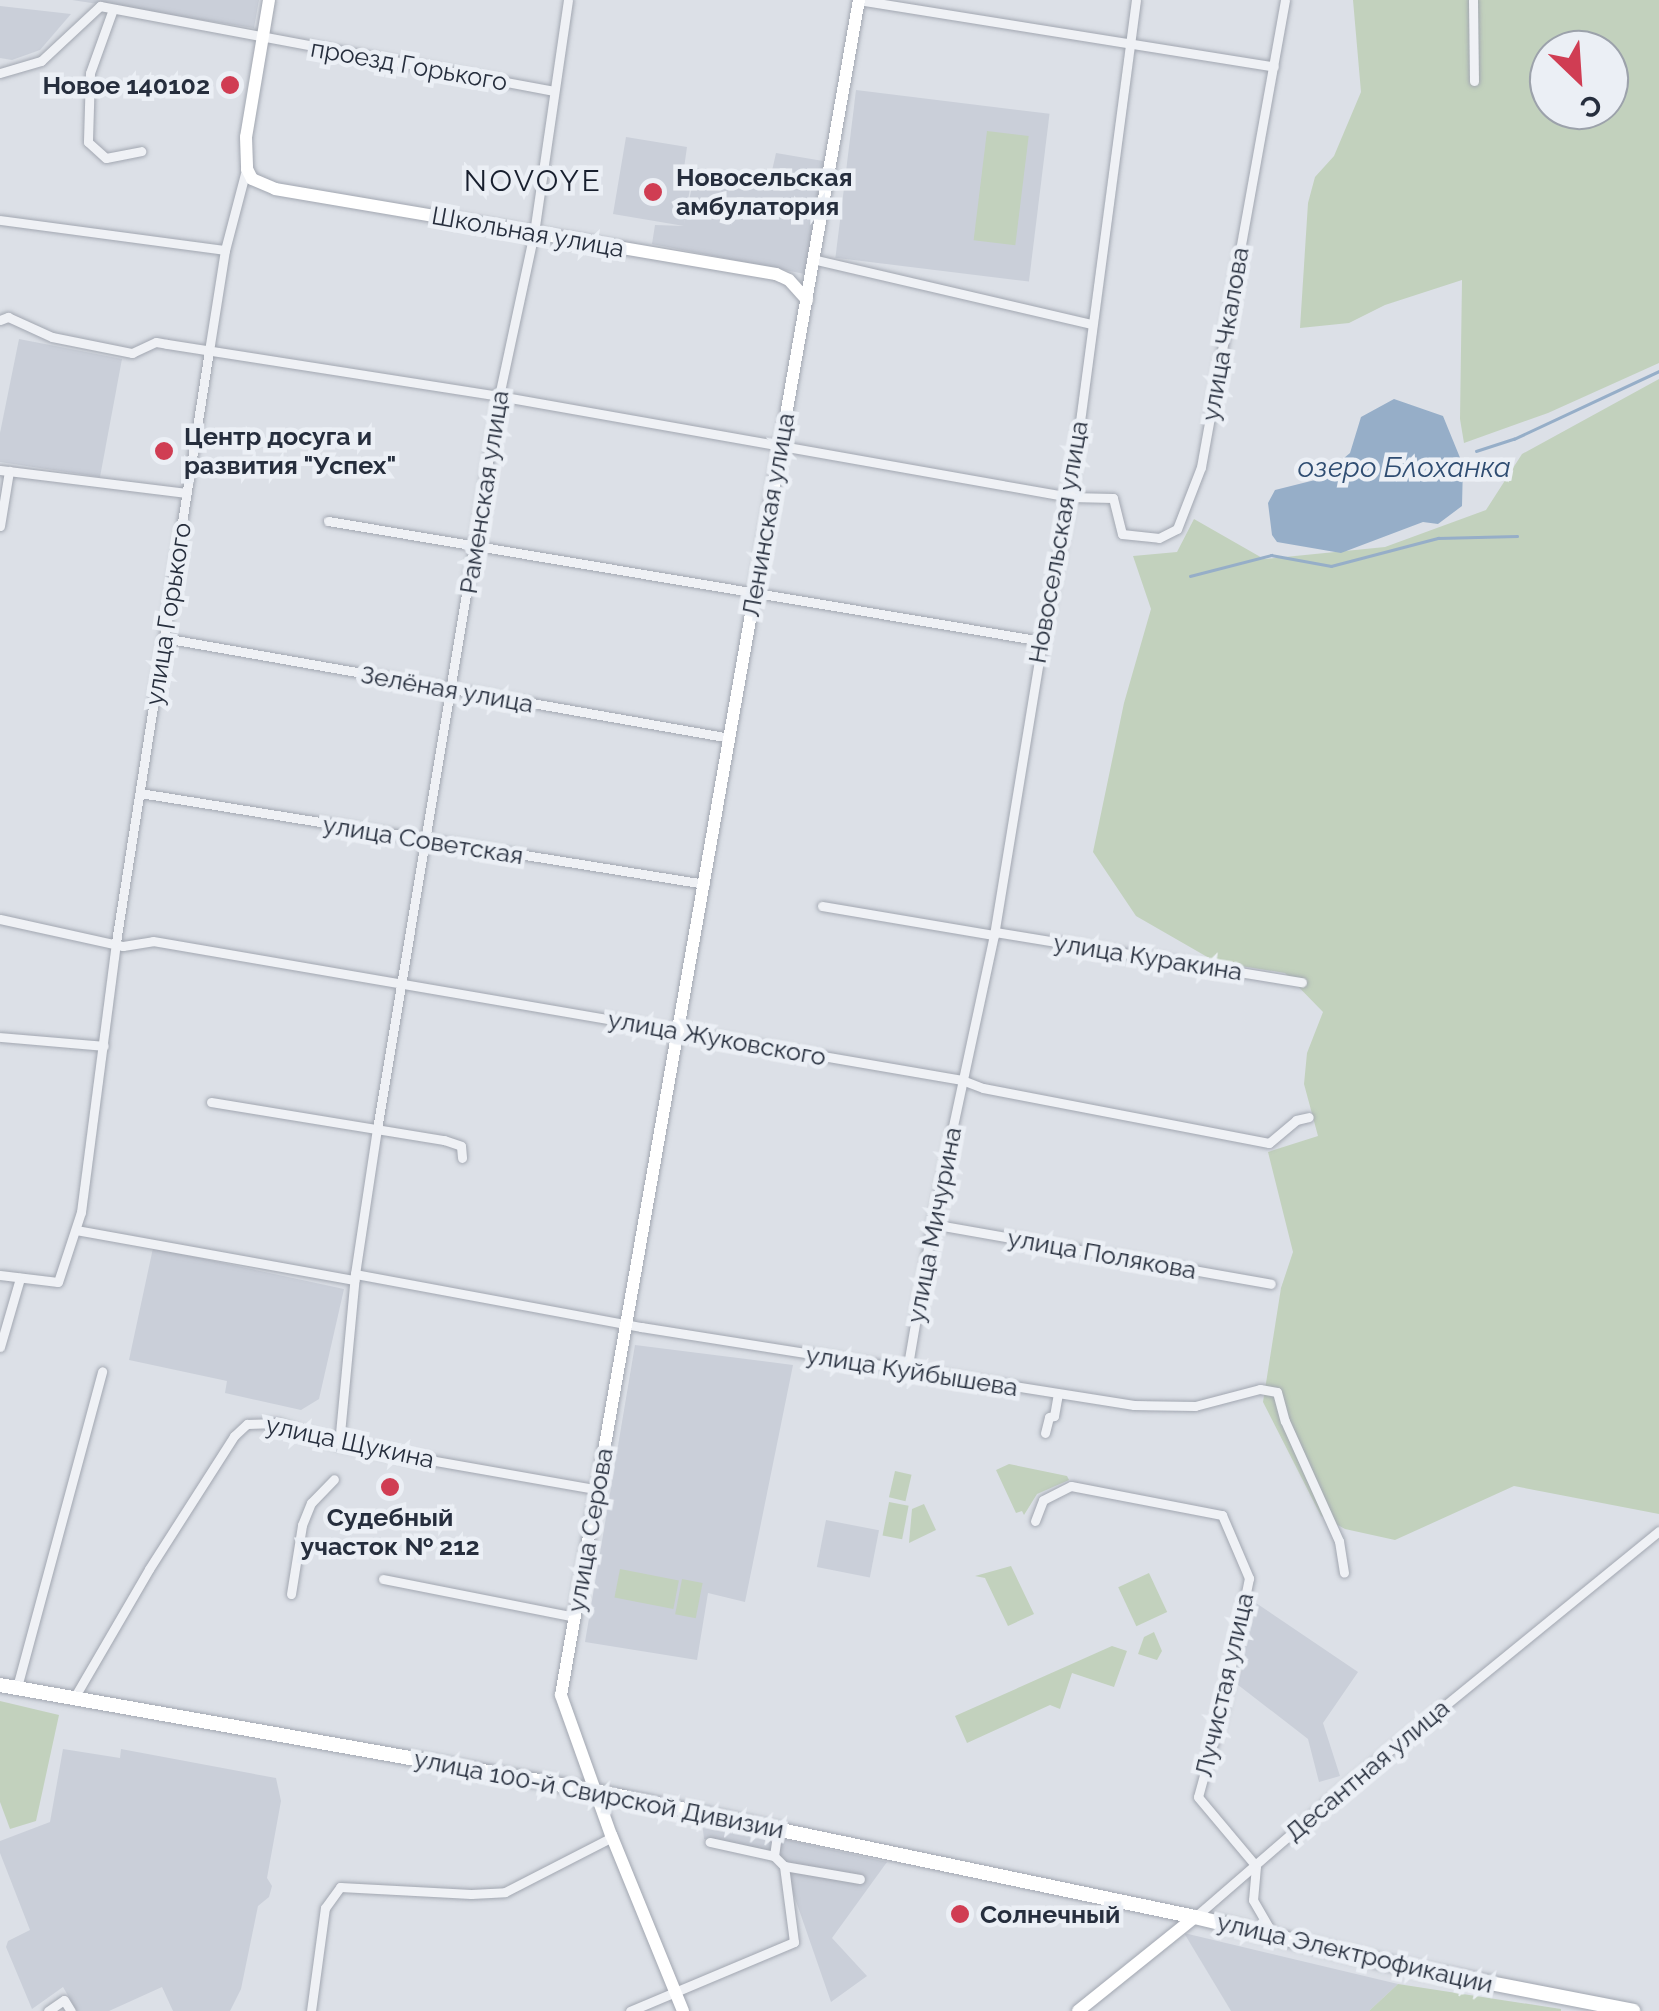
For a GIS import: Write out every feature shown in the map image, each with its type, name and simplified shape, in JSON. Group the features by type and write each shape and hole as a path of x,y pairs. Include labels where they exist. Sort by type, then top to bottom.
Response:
{"main road":[{"name":"улица 100-й Свирской Дивизии","path":"0,1685 595,1791 1195,1917"},
{"name":"улица Электрофикации","path":"1195,1917 1382,1962 1633,2011"}],"street":[{"name":"улица Горького","path":"20,1278 58,1282 76,1230 116,942 225,250 246,169 246,137 268,0"},
{"name":"Раменская улица","path":"339,1444 355,1277 377,1130 428,842 499,396 534,233 568,0"},
{"path":"859,0 1129,41 1274,68"},
{"name":"Ленинская улица","path":"681,1031 859,0"},
{"name":"Новосельская улица","path":"962,1080 994,933 1070,497 1136,0"},
{"name":"улица Чкалова","path":"1070,497 1113,498 1122,534 1159,538 1177,529 1201,467 1286,0"},
{"path":"1474,0 1474,81"},
{"path":"0,73 40,61 100,6 114,9 90,73 88,142 106,158 141,150"},
{"name":"проезд Горького","path":"114,9 554,91"},
{"name":"Школьная улица","path":"246,169 252,179 276,189 776,274 789,280 807,300"},
{"path":"0,220 225,250"},
{"path":"816,260 1091,324"},
{"path":"0,320 8,317 52,337 132,353 156,342 499,396 779,449 1070,497"},
{"path":"0,526 4,471 187,493"},
{"path":"328,521 1042,641"},
{"name":"Зелёная улица","path":"164,638 730,738"},
{"name":"улица Советская","path":"140,793 705,884"},
{"name":"улица Куракина","path":"822,906 1302,982"},
{"name":"улица Жуковского","path":"0,919 123,946 153,941 962,1080 983,1088 1268,1143 1296,1120 1308,1117"},
{"name":"улица Серова","path":"681,1031 595,1488 561,1694 612,1837 683,2011"},
{"path":"0,1037 104,1046"},
{"name":"улица Мичурина","path":"903,1370 909,1360 962,1080"},
{"path":"211,1102 444,1140 461,1146 462,1158"},
{"name":"улица Полякова","path":"932,1224 1272,1284"},
{"path":"76,1230 355,1277"},
{"path":"0,1275 20,1278 0,1347"},
{"name":"улица Куйбышева","path":"355,1277 628,1325 1134,1405 1195,1406 1260,1388 1278,1392 1285,1421 1338,1542 1344,1573"},
{"path":"17,1687 102,1371"},
{"path":"1045,1433 1049,1417 1054,1416 1058,1393"},
{"name":"улица Щукина","path":"74,1698 149,1570 234,1436 247,1424 277,1423 339,1444 595,1488"},
{"path":"291,1594 302,1525 311,1503 334,1479"},
{"name":"Лучистая улица","path":"1035,1521 1043,1500 1071,1486 1222,1515 1249,1578 1219,1723 1198,1797 1256,1866"},
{"name":"Десантная улица","path":"1078,2011 1659,1530"},
{"path":"382,1579 575,1617"},
{"path":"774,1856 778,1829"},
{"path":"311,2011 328,1900 350,1884 471,1894 505,1892 612,1837"},
{"path":"710,1842 774,1856 784,1866 860,1879"},
{"path":"630,2011 794,1942 784,1866"},
{"path":"1256,1866 1254,1900 1273,1934"},
{"path":"48,2011 64,2000 71,2011"}],"shaded area":[{"path":"72,0 259,0 254,28"},
{"path":"0,6 71,14 40,50 12,60 0,58"},
{"path":"856,90 1050,114 1029,282 835,258"},
{"path":"626,137 687,147 684,168 693,170 684,224 696,168 769,184 776,153 829,162 805,274 652,244 655,225 684,226 613,214"},
{"path":"19,339 122,359 100,477 0,462 0,433"},
{"path":"153,1248 344,1289 319,1399 301,1410 225,1393 227,1381 129,1360"},
{"path":"635,1345 793,1365 745,1602 708,1593 697,1660 585,1642"},
{"path":"826,1520 879,1530 870,1577 817,1567"},
{"path":"1250,1599 1358,1672 1323,1723 1340,1776 1319,1782 1308,1739 1233,1681"},
{"path":"63,1749 120,1758 121,1749 276,1778 281,1801 267,1878 272,1886 269,1897 258,1906 241,1989 230,2011 173,2011 162,1987 109,2011 77,2011 63,1987 32,2009 6,1947 8,1941 30,1930 0,1853 0,1841 50,1822"},
{"path":"702,1821 887,1862 832,1938 867,1976 831,2002 780,1855 704,1839"},
{"path":"1184,1933 1398,1984 1369,2011 1231,2011"}],"green space":[{"path":"1353,0 1659,0 1659,363 1548,413 1464,443 1460,419 1462,280 1385,305 1349,323 1300,328 1308,203 1315,177 1334,156 1361,92"},
{"path":"987,131 1029,136 1015,245 974,240"},
{"path":"1659,379 1659,1514 1514,1486 1395,1540 1345,1529 1321,1516 1263,1402 1281,1288 1293,1252 1268,1152 1318,1136 1304,1084 1307,1053 1323,1012 1285,973 1216,962 1136,916 1093,852 1124,703 1151,609 1133,556 1177,552 1194,519 1264,559 1385,547 1486,510 1522,454"},
{"path":"1009,1464 1067,1476 1069,1480 1037,1494 1024,1515 1022,1511 1016,1513 996,1470"},
{"path":"895,1471 912,1475 905,1501 889,1497"},
{"path":"889,1502 909,1506 902,1539 883,1535"},
{"path":"924,1504 936,1530 909,1543 912,1509"},
{"path":"1011,1566 1034,1614 1008,1626 985,1578 975,1576"},
{"path":"620,1569 679,1580 673,1609 614,1597"},
{"path":"1149,1573 1167,1612 1136,1626 1118,1587"},
{"path":"682,1579 703,1583 696,1618 675,1614"},
{"path":"1154,1632 1162,1651 1157,1660 1138,1654 1144,1637"},
{"path":"1112,1646 1127,1651 1114,1687 1072,1673 1060,1709 1050,1705 967,1743 955,1716"},
{"path":"0,1701 59,1715 36,1821 10,1829 0,1802"},
{"path":"1398,1984 1561,2009 1561,2011 1369,2011"}],"water":[{"name":"озеро Блоханка","path":"1394,399 1443,416 1463,465 1462,506 1438,524 1423,522 1341,553 1277,542 1272,535 1268,503 1275,490 1319,479 1350,453 1361,417"}],"waterway":[{"path":"1476,451 1514,439 1659,371"},
{"path":"1190,576 1271,555 1331,566 1438,538 1517,536"}],"place":[{"name":"Новое 140102","path":"230,85"},
{"name":"Новосельская амбулатория","path":"653,192"},
{"name":"Центр досуга и развития \"Успех\"","path":"164,451"},
{"name":"Судебный участок № 212","path":"390,1487"},
{"name":"Солнечный","path":"960,1914"}],"district":[{"name":"NOVOYE","path":"533,181"}]}
